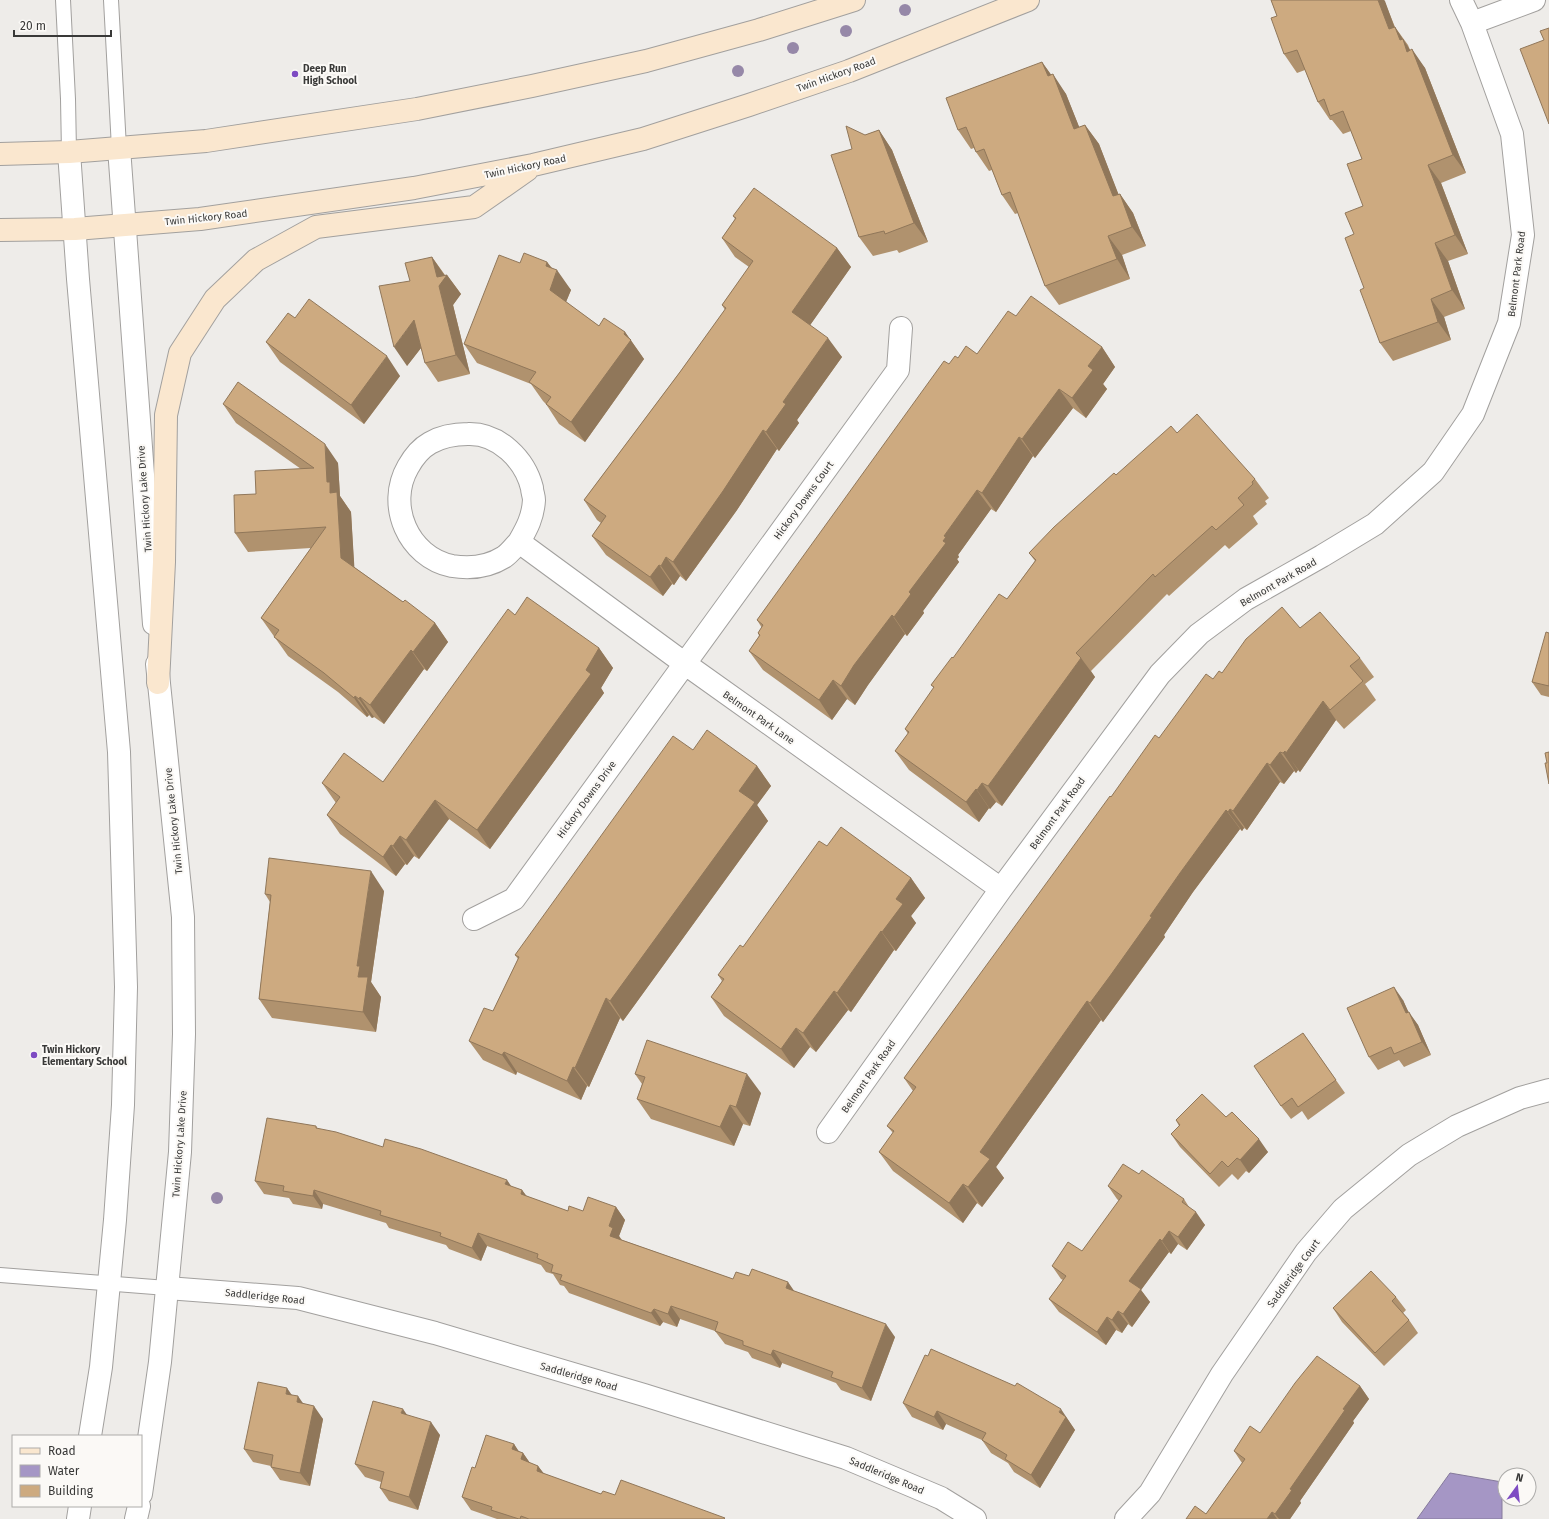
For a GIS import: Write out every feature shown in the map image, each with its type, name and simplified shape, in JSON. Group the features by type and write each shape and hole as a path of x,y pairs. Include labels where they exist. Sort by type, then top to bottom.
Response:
{"main road":[{"path":"0,154 69,152 206,141 417,109 646,62 760,30 854,0"},
{"name":"Twin Hickory Road","path":"0,230 74,229 200,219 391,192 533,165 643,139 749,105 849,71 1028,0"},
{"path":"158,683 164,562 166,415 180,353 215,299 256,260 316,227 474,207 533,165"}],"street":[{"name":"Belmont Park Road","path":"828,1132 1001,889 1160,674 1194,639 1246,599 1375,524 1433,472 1473,414 1509,323 1523,235 1512,134 1472,24 1461,0"},
{"path":"1472,24 1534,0"},
{"name":"Twin Hickory Lake Drive","path":"119,148 158,683 178,856 183,917 184,1034 180,1152 160,1362 142,1487"},
{"path":"69,152 74,229 118,752 126,987 123,1105 110,1284 101,1367 90,1435"},
{"name":"Hickory Downs Court","path":"684,663 898,370 901,328"},
{"path":"452,434 476,434 498,441 516,456 529,475 534,498 530,521 519,542 504,557 484,566 463,568 442,564 424,553 409,537 406,531 401,518 398,496 403,476 414,457 430,443 452,434"},
{"name":"Belmont Park Lane","path":"519,542 684,663 1001,889"},
{"name":"Hickory Downs Drive","path":"474,919 514,899 684,663"},
{"name":"Saddleridge Court","path":"1126,1519 1150,1493 1222,1374 1306,1252 1343,1209 1409,1155 1457,1126 1520,1098 1549,1090"},
{"name":"Saddleridge Road","path":"167,1288 298,1298 435,1333 644,1395 846,1458 941,1498 975,1519"},
{"path":"78,1519 80,1507"},
{"path":"136,1519 139,1507"}],"lane":[{"path":"63,0 69,152"},
{"path":"112,0 119,148"},
{"path":"0,1275 167,1288"}],"water":[{"path":"1450,1473 1497,1481 1497,1507 1502,1507 1502,1519 1417,1519"}],"building":[{"path":"1271,0 1378,0 1389,29 1395,27 1400,40 1403,39 1407,52 1412,49 1453,155 1428,165 1455,235 1435,243 1452,290 1431,299 1438,322 1380,343 1360,290 1364,288 1345,238 1354,234 1345,213 1363,206 1347,164 1362,159 1343,111 1330,116 1324,99 1318,102 1297,50 1284,54 1271,18 1277,16"},
{"path":"1549,28 1549,124 1520,49 1544,40 1540,31"},
{"path":"1042,62 1048,76 1053,74 1074,129 1085,125 1113,196 1120,194 1132,227 1108,236 1117,259 1045,286 1010,192 1002,195 984,149 976,152 966,127 958,130 946,98"},
{"path":"846,126 865,135 879,130 914,223 885,234 884,231 859,237 831,155 852,149"},
{"path":"754,188 837,248 792,312 828,338 783,402 786,404 766,432 763,430 723,491 673,562 666,557 661,566 659,565 650,577 592,536 606,516 584,500 726,308 722,305 753,261 722,238 736,218 733,216"},
{"path":"524,253 547,262 546,266 557,270 550,290 599,326 604,318 625,332 624,334 631,340 571,422 546,404 551,397 529,382 536,372 464,344 499,255 520,263"},
{"path":"432,257 437,277 447,275 439,286 456,355 425,363 414,320 394,347 379,286 410,281 405,263"},
{"path":"1031,296 1102,347 1088,366 1093,370 1072,398 1059,389 1022,439 1019,437 982,493 977,490 944,536 946,537 943,541 946,543 909,592 911,594 894,617 892,615 854,665 841,686 833,680 819,700 749,651 760,635 758,633 763,625 757,620 944,361 949,364 955,356 958,358 966,346 977,354 1008,311 1016,316"},
{"path":"309,299 387,356 351,405 266,342 288,313 295,318"},
{"path":"238,382 325,444 327,482 330,482 330,493 337,492 341,558 403,602 405,600 435,623 413,652 411,650 370,705 360,697 359,699 355,696 354,698 324,673 274,637 279,630 261,618 326,527 235,533 234,495 256,494 255,471 314,468 223,404"},
{"path":"1197,414 1255,479 1252,482 1253,484 1238,498 1244,505 1216,530 1212,526 1155,577 1153,574 1076,653 1081,658 988,786 982,783 966,802 895,751 909,732 905,729 934,687 931,685 952,657 953,658 999,594 1007,599 1036,560 1029,553 1054,527 1114,473 1116,475 1171,426 1177,433"},
{"path":"527,597 599,648 586,670 591,674 477,830 435,800 406,840 400,836 393,846 391,845 383,857 327,815 340,797 322,783 344,753 383,782 508,609 515,615"},
{"path":"1282,607 1300,628 1320,612 1360,658 1350,666 1363,681 1330,710 1323,701 1286,753 1285,751 1283,753 1280,752 1270,765 1267,763 1233,811 1230,809 1228,812 1226,810 1180,873 1150,916 1152,917 1110,976 1090,1003 1087,1001 980,1152 990,1159 968,1187 963,1184 949,1203 879,1152 894,1131 887,1126 916,1087 904,1078 1155,735 1159,738 1206,674 1213,679 1219,671 1222,673 1246,639"},
{"path":"1546,632 1549,633 1549,686 1532,682"},
{"path":"707,730 757,766 739,791 755,802 610,1001 606,998 575,1068 573,1067 567,1081 504,1052 502,1055 469,1041 484,1008 493,1011 519,957 515,955 673,736 693,750"},
{"path":"1549,752 1549,784 1545,763 1547,763 1545,753"},
{"path":"841,827 911,878 896,899 903,904 882,932 881,931 837,993 834,991 803,1033 796,1028 781,1049 711,997 724,979 718,975 740,945 743,947 819,841 827,846"},
{"path":"269,858 371,871 357,966 360,966 358,977 368,977 363,1012 259,999 271,895 265,894"},
{"path":"1394,987 1406,1013 1409,1012 1422,1042 1394,1054 1391,1047 1369,1057 1347,1008"},
{"path":"1303,1033 1336,1080 1298,1107 1292,1098 1281,1106 1254,1066"},
{"path":"647,1040 747,1074 736,1107 730,1105 720,1127 637,1099 645,1077 635,1074"},
{"path":"1202,1094 1226,1117 1232,1112 1259,1139 1240,1160 1237,1158 1228,1167 1222,1161 1210,1174 1171,1134 1180,1125 1176,1120"},
{"path":"267,1118 316,1126 316,1128 336,1132 383,1147 385,1139 421,1149 507,1180 505,1184 522,1190 521,1194 568,1211 569,1206 583,1211 588,1197 616,1207 609,1226 613,1228 610,1236 733,1279 736,1272 749,1276 752,1269 788,1282 786,1288 886,1324 862,1388 831,1377 833,1372 773,1350 771,1355 743,1345 743,1341 715,1331 718,1322 671,1306 668,1314 654,1309 651,1313 560,1280 562,1275 551,1272 553,1265 537,1258 538,1254 478,1233 472,1248 440,1236 441,1233 380,1215 381,1211 314,1190 313,1196 283,1191 284,1186 255,1181"},
{"path":"1123,1164 1139,1174 1142,1170 1184,1199 1182,1202 1196,1212 1178,1237 1169,1231 1162,1241 1160,1239 1129,1281 1141,1289 1123,1314 1118,1311 1112,1320 1107,1317 1097,1332 1049,1299 1066,1276 1052,1266 1068,1242 1082,1251 1122,1196 1108,1186"},
{"path":"1371,1271 1396,1297 1392,1301 1409,1320 1375,1353 1333,1308"},
{"path":"931,1349 1015,1386 1017,1383 1061,1409 1059,1412 1066,1417 1031,1475 1005,1459 1007,1455 982,1440 986,1433 937,1411 934,1417 903,1403 925,1355 928,1356"},
{"path":"1317,1356 1360,1386 1343,1409 1345,1410 1290,1489 1292,1490 1275,1514 1272,1512 1267,1519 1186,1519 1195,1506 1206,1514 1245,1459 1234,1451 1250,1426 1260,1433 1295,1383"},
{"path":"258,1382 287,1388 286,1394 298,1396 297,1402 314,1406 300,1473 271,1467 273,1455 244,1449"},
{"path":"373,1401 403,1409 401,1413 431,1422 409,1497 380,1488 384,1472 355,1464"},
{"path":"486,1435 514,1444 512,1449 523,1453 521,1459 538,1466 537,1471 601,1494 603,1491 615,1495 621,1480 725,1518 529,1519 521,1516 519,1519 491,1510 492,1507 462,1497 472,1467 475,1468"}],"place":[{"name":"Deep Run High School","path":"295,74"},
{"name":"Twin Hickory Elementary School","path":"34,1055"}]}
